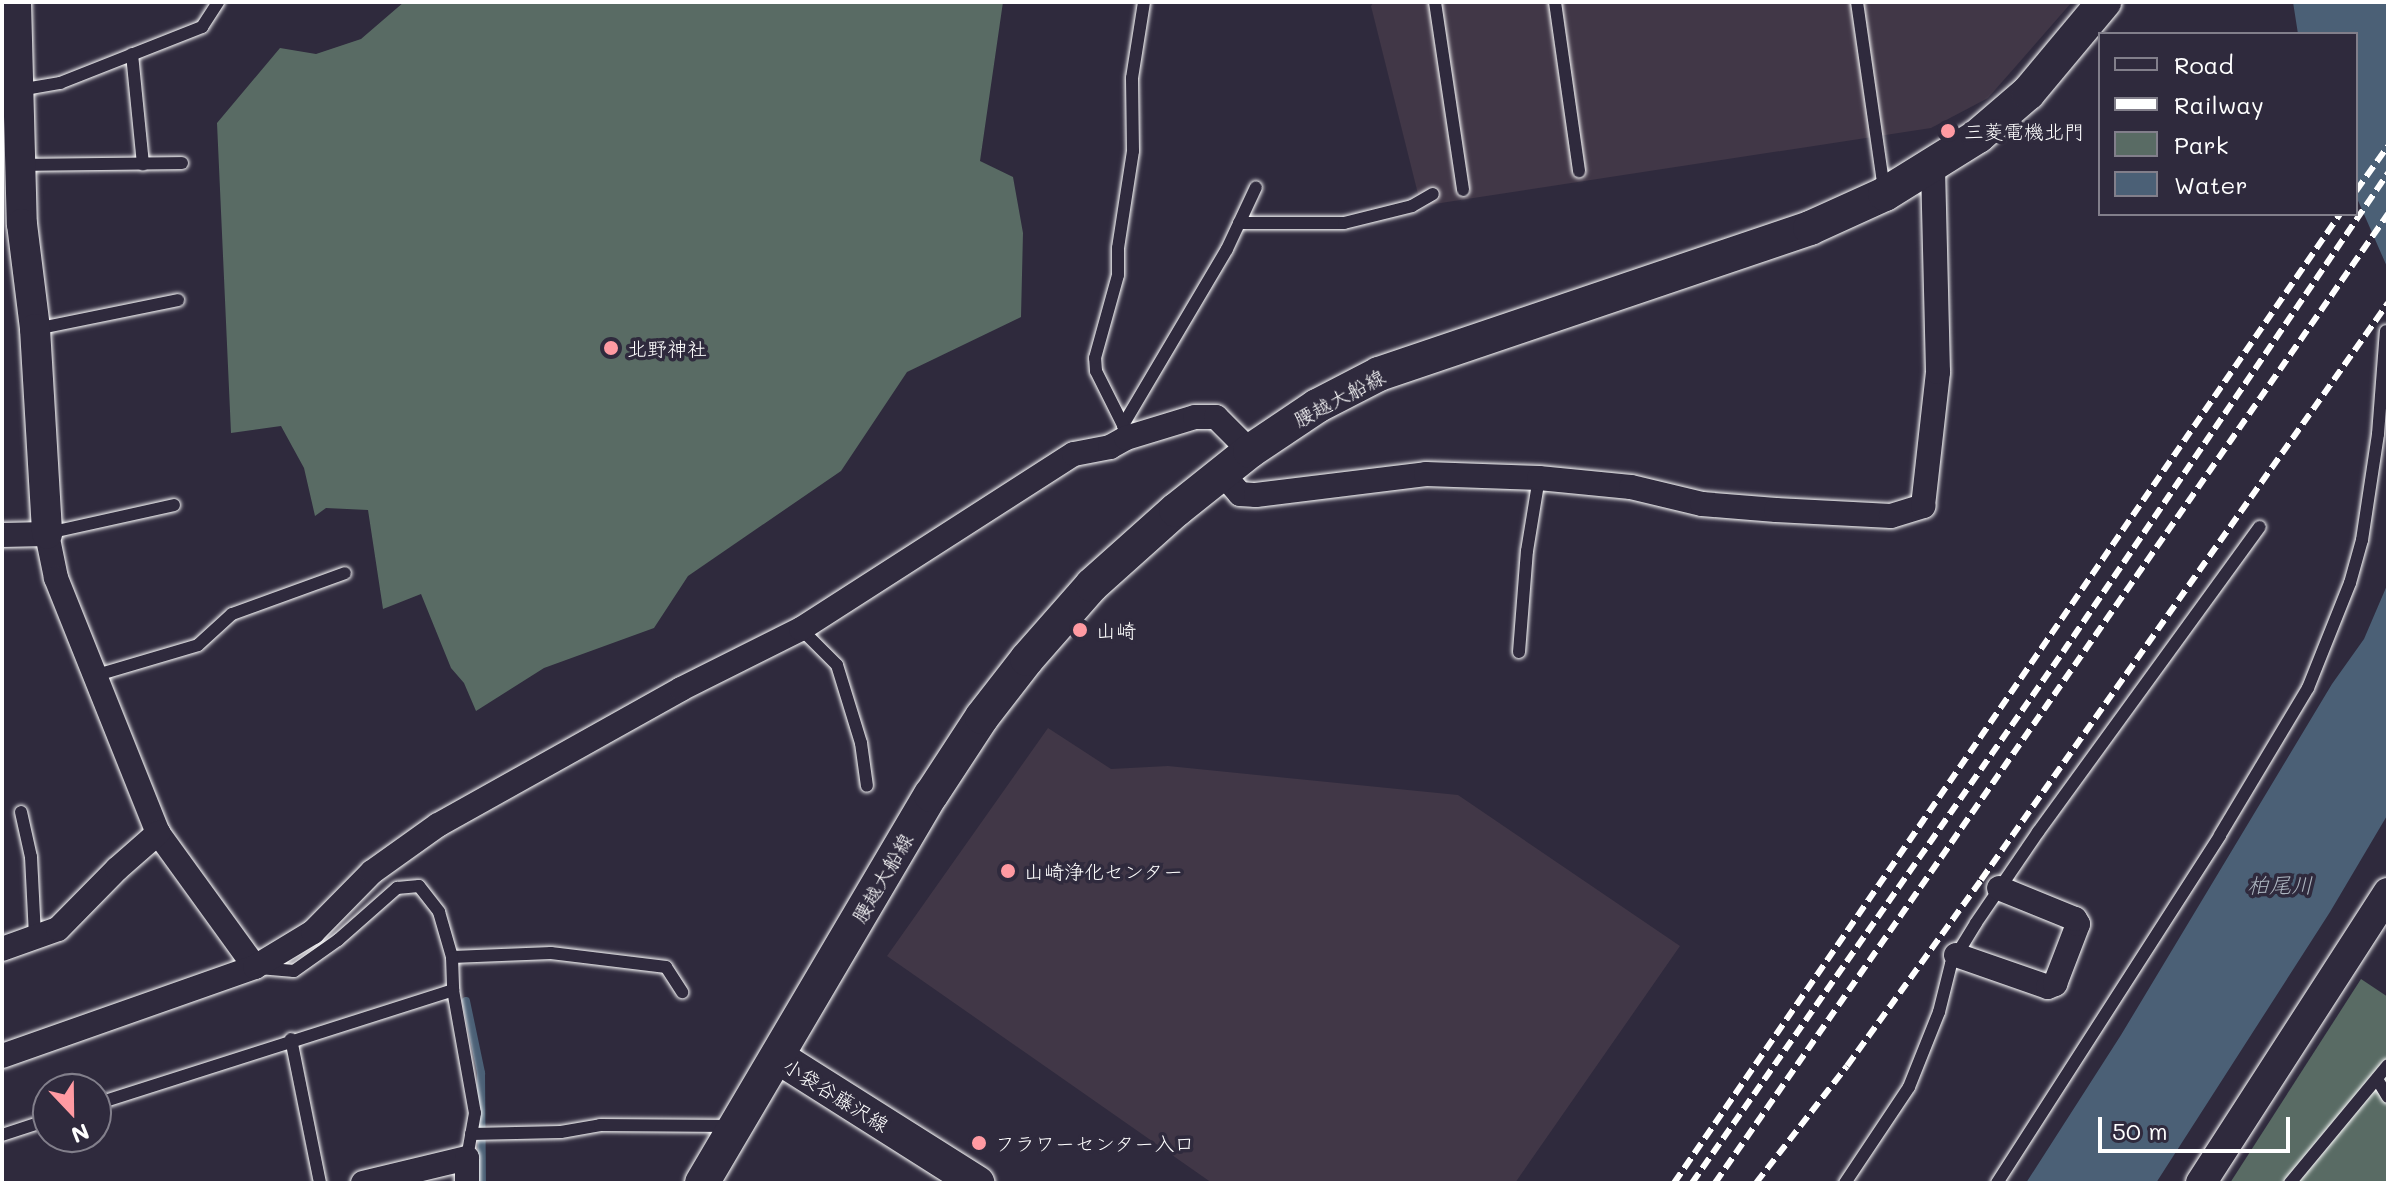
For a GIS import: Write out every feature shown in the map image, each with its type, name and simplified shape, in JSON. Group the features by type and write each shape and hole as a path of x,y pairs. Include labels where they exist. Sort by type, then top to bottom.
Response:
{"main road":[{"name":"腰越大船線","path":"778,1057 931,795 1009,682 1092,585 1221,472 1317,406 1379,374 1810,228 1885,194 1933,167 1978,136 2028,93 2104,2"},
{"name":"小袋谷藤沢線","path":"702,1183 778,1057 977,1183"}],"street":[{"path":"16,2 10,88 21,165 22,224 35,329 47,534 56,578 158,833 255,967"},
{"path":"1221,472 1240,494 1256,495 1426,474 1539,478 1631,487 1702,504 1732,506 1891,516 1923,506 1938,372 1933,167"},
{"path":"2,1056 255,967 313,932 372,872 438,825 681,689 801,629 1074,454 1110,447 1124,432 1195,417 1216,417 1250,451"},
{"path":"2,535 47,534"},
{"path":"2,949 58,929 117,869 158,833"},
{"path":"1956,955 2048,987 2055,984 2078,924 2075,919 1999,888"},
{"path":"2201,1183 2388,893"},
{"path":"363,1183 469,1146 467,1183"}],"lane":[{"path":"10,88 60,83 202,27 218,2"},
{"path":"1124,432 1096,371 1095,358 1118,275 1118,248 1133,151 1132,78 1144,2"},
{"path":"1435,2 1463,190"},
{"path":"1555,2 1579,171"},
{"path":"1857,2 1885,194"},
{"path":"132,54 143,164"},
{"path":"21,165 182,163"},
{"path":"1124,432 1227,249 1256,187"},
{"path":"1239,223 1344,223 1412,206 1433,194"},
{"path":"35,329 178,300"},
{"path":"1997,1183 2220,835 2308,688 2350,583 2362,540 2378,434 2386,331"},
{"path":"1519,652 1527,551 1539,478"},
{"path":"47,534 174,505"},
{"path":"1845,1183 1886,1126 1914,1077 1956,955 1999,888 2260,527"},
{"path":"97,675 198,645 232,614 345,573"},
{"path":"801,629 837,665 861,743 867,786"},
{"path":"21,812 31,857 35,937"},
{"path":"255,967 294,971 338,940 397,888 419,886 439,912 452,957 453,990 475,1113 469,1146 600,1125 737,1126"},
{"path":"452,957 551,953 666,967 682,992"},
{"path":"112,1099 291,1039 453,990"},
{"path":"291,1039 320,1183"},
{"path":"2290,1183 2388,1065"},
{"path":"2377,1079 2388,1097"},
{"path":"2,1135 32,1125"}],"shaded area":[{"path":"1374,2 2072,2 1988,98 1931,128 1421,206 1371,6"},
{"path":"1048,728 1111,769 1168,766 1458,795 1680,946 1515,1183 1212,1183 887,956"}],"green space":[{"path":"404,2 1003,2 980,161 1013,177 1023,233 1021,317 907,372 841,471 688,576 654,628 544,668 476,711 464,683 451,668 421,594 383,609 368,510 326,508 315,516 304,468 281,426 231,433 217,123 280,48 316,54 361,39"},
{"path":"2361,979 2388,997 2388,1183 2230,1183"}],"water":[{"path":"2293,2 2388,2 2388,269 2358,201 2358,32 2298,32"},
{"name":"柏尾川","path":"2388,583 2388,814 2330,912 2156,1183 2026,1183 2121,1035 2332,684 2364,639"}],"waterway":[{"path":"466,1001 481,1073 482,1183"}],"railway":[{"path":"2358,188 2388,146"},
{"path":"1692,1183 2063,652 2388,173"},
{"path":"1715,1183 2388,214"},
{"path":"1674,1183 2339,216"},
{"path":"1756,1183 1847,1066 1981,880 2388,303"}],"place":[{"name":"三菱電機北門","path":"1948,131"},
{"name":"北野神社","path":"611,348"},
{"name":"山崎","path":"1080,630"},
{"name":"山崎浄化センター","path":"1008,871"},
{"name":"フラワーセンター入口","path":"979,1143"}]}
